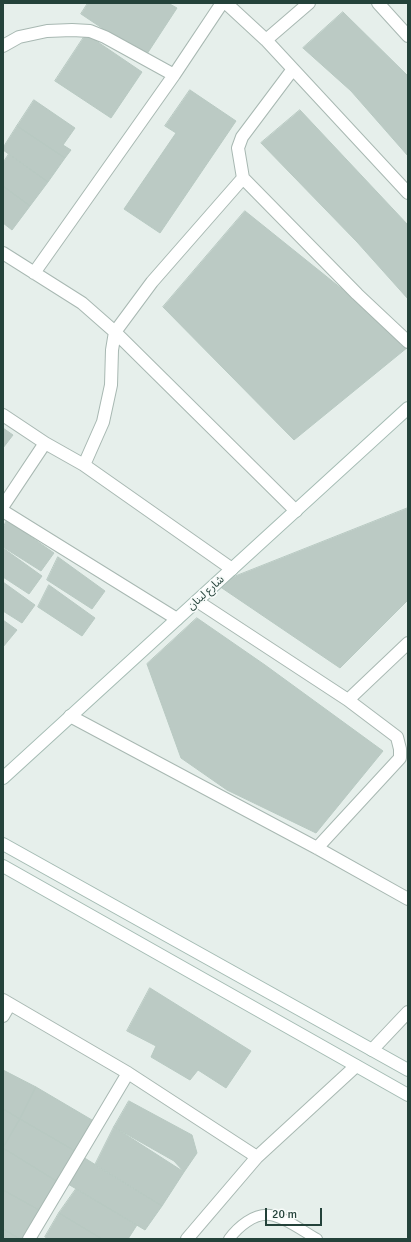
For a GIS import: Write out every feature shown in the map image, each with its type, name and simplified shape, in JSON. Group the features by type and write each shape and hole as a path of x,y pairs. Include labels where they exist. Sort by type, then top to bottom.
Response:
{"street":[{"path":"34,273 174,75 222,3"},
{"path":"226,3 266,40 408,193"},
{"path":"266,40 309,3"},
{"path":"378,3 406,30"},
{"path":"3,46 20,37 47,31 90,31 105,37 174,75"},
{"path":"293,69 242,137 238,148 243,178 357,294 408,342"},
{"path":"84,465 103,422 111,385 112,350 116,332 152,282 243,178"},
{"path":"3,253 82,302 116,332 296,511"},
{"name":"شارع لبنان","path":"4,777 408,408"},
{"path":"3,415 45,443 84,465 232,569"},
{"path":"3,506 45,443"},
{"path":"3,511 177,619"},
{"path":"197,601 348,700 397,737 400,749 400,758 317,848"},
{"path":"348,700 408,643"},
{"path":"70,716 317,848 408,899"},
{"path":"3,844 408,1070"},
{"path":"5,869 408,1095"},
{"path":"3,1016 6,1002 128,1073 257,1157"},
{"path":"372,1050 408,1012"},
{"path":"187,1239 257,1157 356,1066"},
{"path":"29,1239 128,1073"}],"lane":[{"path":"229,1239 235,1231 252,1218 270,1215 285,1221 317,1239"}],"building":[{"path":"88,3 168,3 177,8 145,57 81,14"},
{"path":"343,12 408,76 408,156 351,91 303,48"},
{"path":"86,34 142,72 111,118 55,81"},
{"path":"190,90 236,121 160,233 124,209 176,133 165,126"},
{"path":"34,100 75,128 63,145 71,150 65,158 17,126"},
{"path":"300,110 408,225 408,299 357,242 261,143"},
{"path":"17,126 65,158 48,182 3,150"},
{"path":"9,154 48,182 30,206 3,186 3,163"},
{"path":"3,186 30,206 12,230 3,223"},
{"path":"245,211 408,342 408,347 294,440 163,307"},
{"path":"3,428 13,435 3,448"},
{"path":"408,508 408,600 340,668 216,584"},
{"path":"7,520 54,553 41,571 3,547 3,528"},
{"path":"3,548 42,576 29,594 3,577"},
{"path":"58,557 105,591 92,609 47,580"},
{"path":"3,582 35,605 22,623 3,611"},
{"path":"49,585 95,618 82,636 38,607"},
{"path":"197,618 265,665 383,751 316,833 227,790 181,758 147,664"},
{"path":"3,620 17,630 3,647"},
{"path":"150,988 251,1051 226,1088 198,1070 190,1080 151,1057 156,1046 127,1031"},
{"path":"3,1070 36,1087 20,1119 3,1109"},
{"path":"36,1087 92,1120 75,1151 20,1119"},
{"path":"129,1101 192,1135 197,1153 184,1172 174,1161 114,1127"},
{"path":"3,1109 20,1119 3,1148"},
{"path":"20,1119 75,1151 58,1182 3,1148"},
{"path":"114,1127 184,1172 162,1206 95,1165"},
{"path":"3,1148 58,1182 39,1210 3,1190"},
{"path":"83,1157 162,1206 145,1230 68,1184"},
{"path":"76,1189 137,1225 128,1239 102,1239 59,1213"},
{"path":"3,1190 39,1210 28,1239 20,1239 3,1229"},
{"path":"59,1213 102,1239 49,1239 45,1237"},
{"path":"3,1229 20,1239 3,1239"}]}
